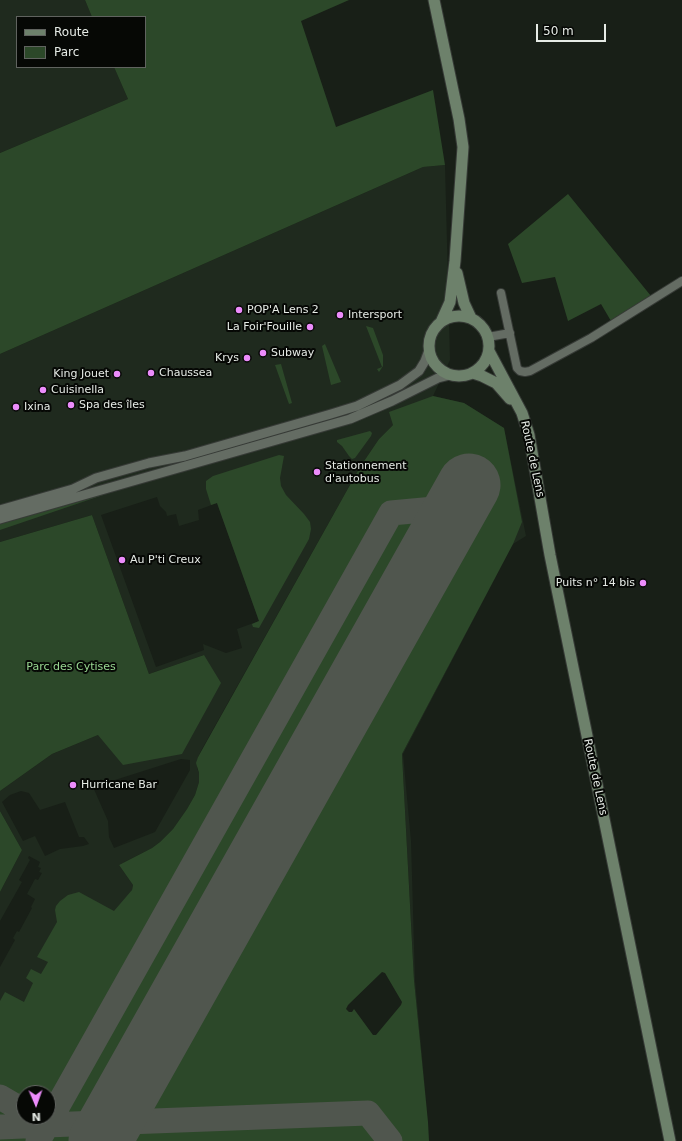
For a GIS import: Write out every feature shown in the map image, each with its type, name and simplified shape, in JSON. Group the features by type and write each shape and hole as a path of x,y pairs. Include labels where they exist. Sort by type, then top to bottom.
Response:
{"main road":[{"path":"434,0 459,119 463,147 455,261 450,302 441,322 431,334 429,350 431,358 437,367 450,375 466,376 481,368 489,351 488,337 484,329 471,318 463,316 455,316 441,322"},
{"path":"455,261 462,295 471,318"},
{"name":"Route de Lens","path":"489,351 522,413 529,435 551,562 670,1141"},
{"name":"Route de Lens","path":"473,373 496,383 522,413"}],"street":[{"path":"501,293 517,368 520,371 525,372 530,371 610,326 682,281"},
{"path":"488,337 510,333"},
{"path":"0,510 73,489 96,478 149,463 185,456 357,406 400,385 419,371 429,350"},
{"path":"0,519 350,419 392,401 438,378 450,375"}],"shaded area":[{"path":"0,0 85,0 92,16 16,16 16,68 114,68 128,99 0,153"},
{"path":"445,165 450,360 433,396 464,403 504,428 526,536 513,544 393,425 379,439 360,467 202,749 198,757 197,768 199,773 199,782 195,795 187,809 173,829 160,842 152,848 119,865 133,885 132,890 55,1135 0,1137 0,967 15,940 13,938 17,931 19,932 32,908 31,907 35,899 27,894 35,879 38,880 42,873 39,872 41,868 38,867 40,862 29,856 28,858 30,860 19,880 22,882 0,921 0,892 22,850 0,811 0,791 52,754 98,735 204,655 149,674 92,515 0,542 0,354 423,167","holes":["157,497 160,506 166,512 167,516 176,514 179,526 199,520 198,510 217,503 259,621 237,629 242,648 226,653 203,644 204,650 156,667 101,515","181,759 190,760 190,770 155,832 114,848 109,837 108,821 93,787","21,791 29,793 40,810 65,802 79,837 84,837 89,844 60,849 45,856 35,836 23,841 2,802 10,795"]},
{"path":"513,544 403,754 411,841 415,980 428,1122 414,980 402,754"}],"green space":[{"path":"85,0 349,0 301,21 336,127 433,90 445,165 423,167 0,354 0,153 128,99 114,68 146,68 146,16 92,16"},
{"path":"568,194 651,296 611,321 601,304 568,321 555,277 522,283 508,244"},
{"path":"366,326 373,328 383,355 383,366 379,372 377,369 382,367"},
{"path":"325,344 341,382 331,385 322,346"},
{"path":"281,364 292,403 289,404 275,365"},
{"path":"433,396 464,403 504,428 522,522 513,544 402,754 414,980 429,1141 0,1141 0,1001 5,992 24,1002 33,983 26,978 31,969 41,974 48,962 37,957 57,922 55,910 60,901 68,895 79,892 114,911 132,890 133,885 119,865 152,848 160,842 173,829 187,809 195,795 199,782 199,773 196,763 198,757 360,467 379,439 393,425 389,412","holes":["382,972 385,973 402,1002 376,1035 373,1035 354,1009 352,1012 349,1012 346,1009 348,1005"]},
{"path":"370,431 372,433 371,436 355,458 352,459 337,442 337,440"},
{"path":"279,455 284,456 280,478 281,486 286,495 310,522 311,529 309,539 259,628 253,627 252,624 259,621 217,503 211,505 206,489 206,481 213,476"},
{"path":"103,493 103,495 0,530 0,522"},
{"name":"Parc des Cytises","path":"92,515 149,674 204,655 221,683 182,754 123,765 98,735 52,754 0,791 0,542"},
{"path":"0,811 22,850 0,892"}],"taxiway":[{"path":"38,1141 391,513 456,507"},
{"path":"0,1097 16,1106"},
{"path":"56,1125 368,1113 390,1141"},
{"path":"0,1127 46,1125"}],"runway":[{"path":"100,1141 469,485"}],"place":[{"name":"POP'A Lens 2","path":"239,310"},
{"name":"Intersport","path":"340,315"},
{"name":"La Foir'Fouille","path":"310,327"},
{"name":"Subway","path":"263,353"},
{"name":"Krys","path":"247,358"},
{"name":"Chaussea","path":"151,373"},
{"name":"King Jouet","path":"117,374"},
{"name":"Cuisinella","path":"43,390"},
{"name":"Spa des îles","path":"71,405"},
{"name":"Ixina","path":"16,407"},
{"name":"Stationnement d'autobus","path":"317,472"},
{"name":"Au P'ti Creux","path":"122,560"},
{"name":"Puits n° 14 bis","path":"643,583"},
{"name":"Hurricane Bar","path":"73,785"}]}
